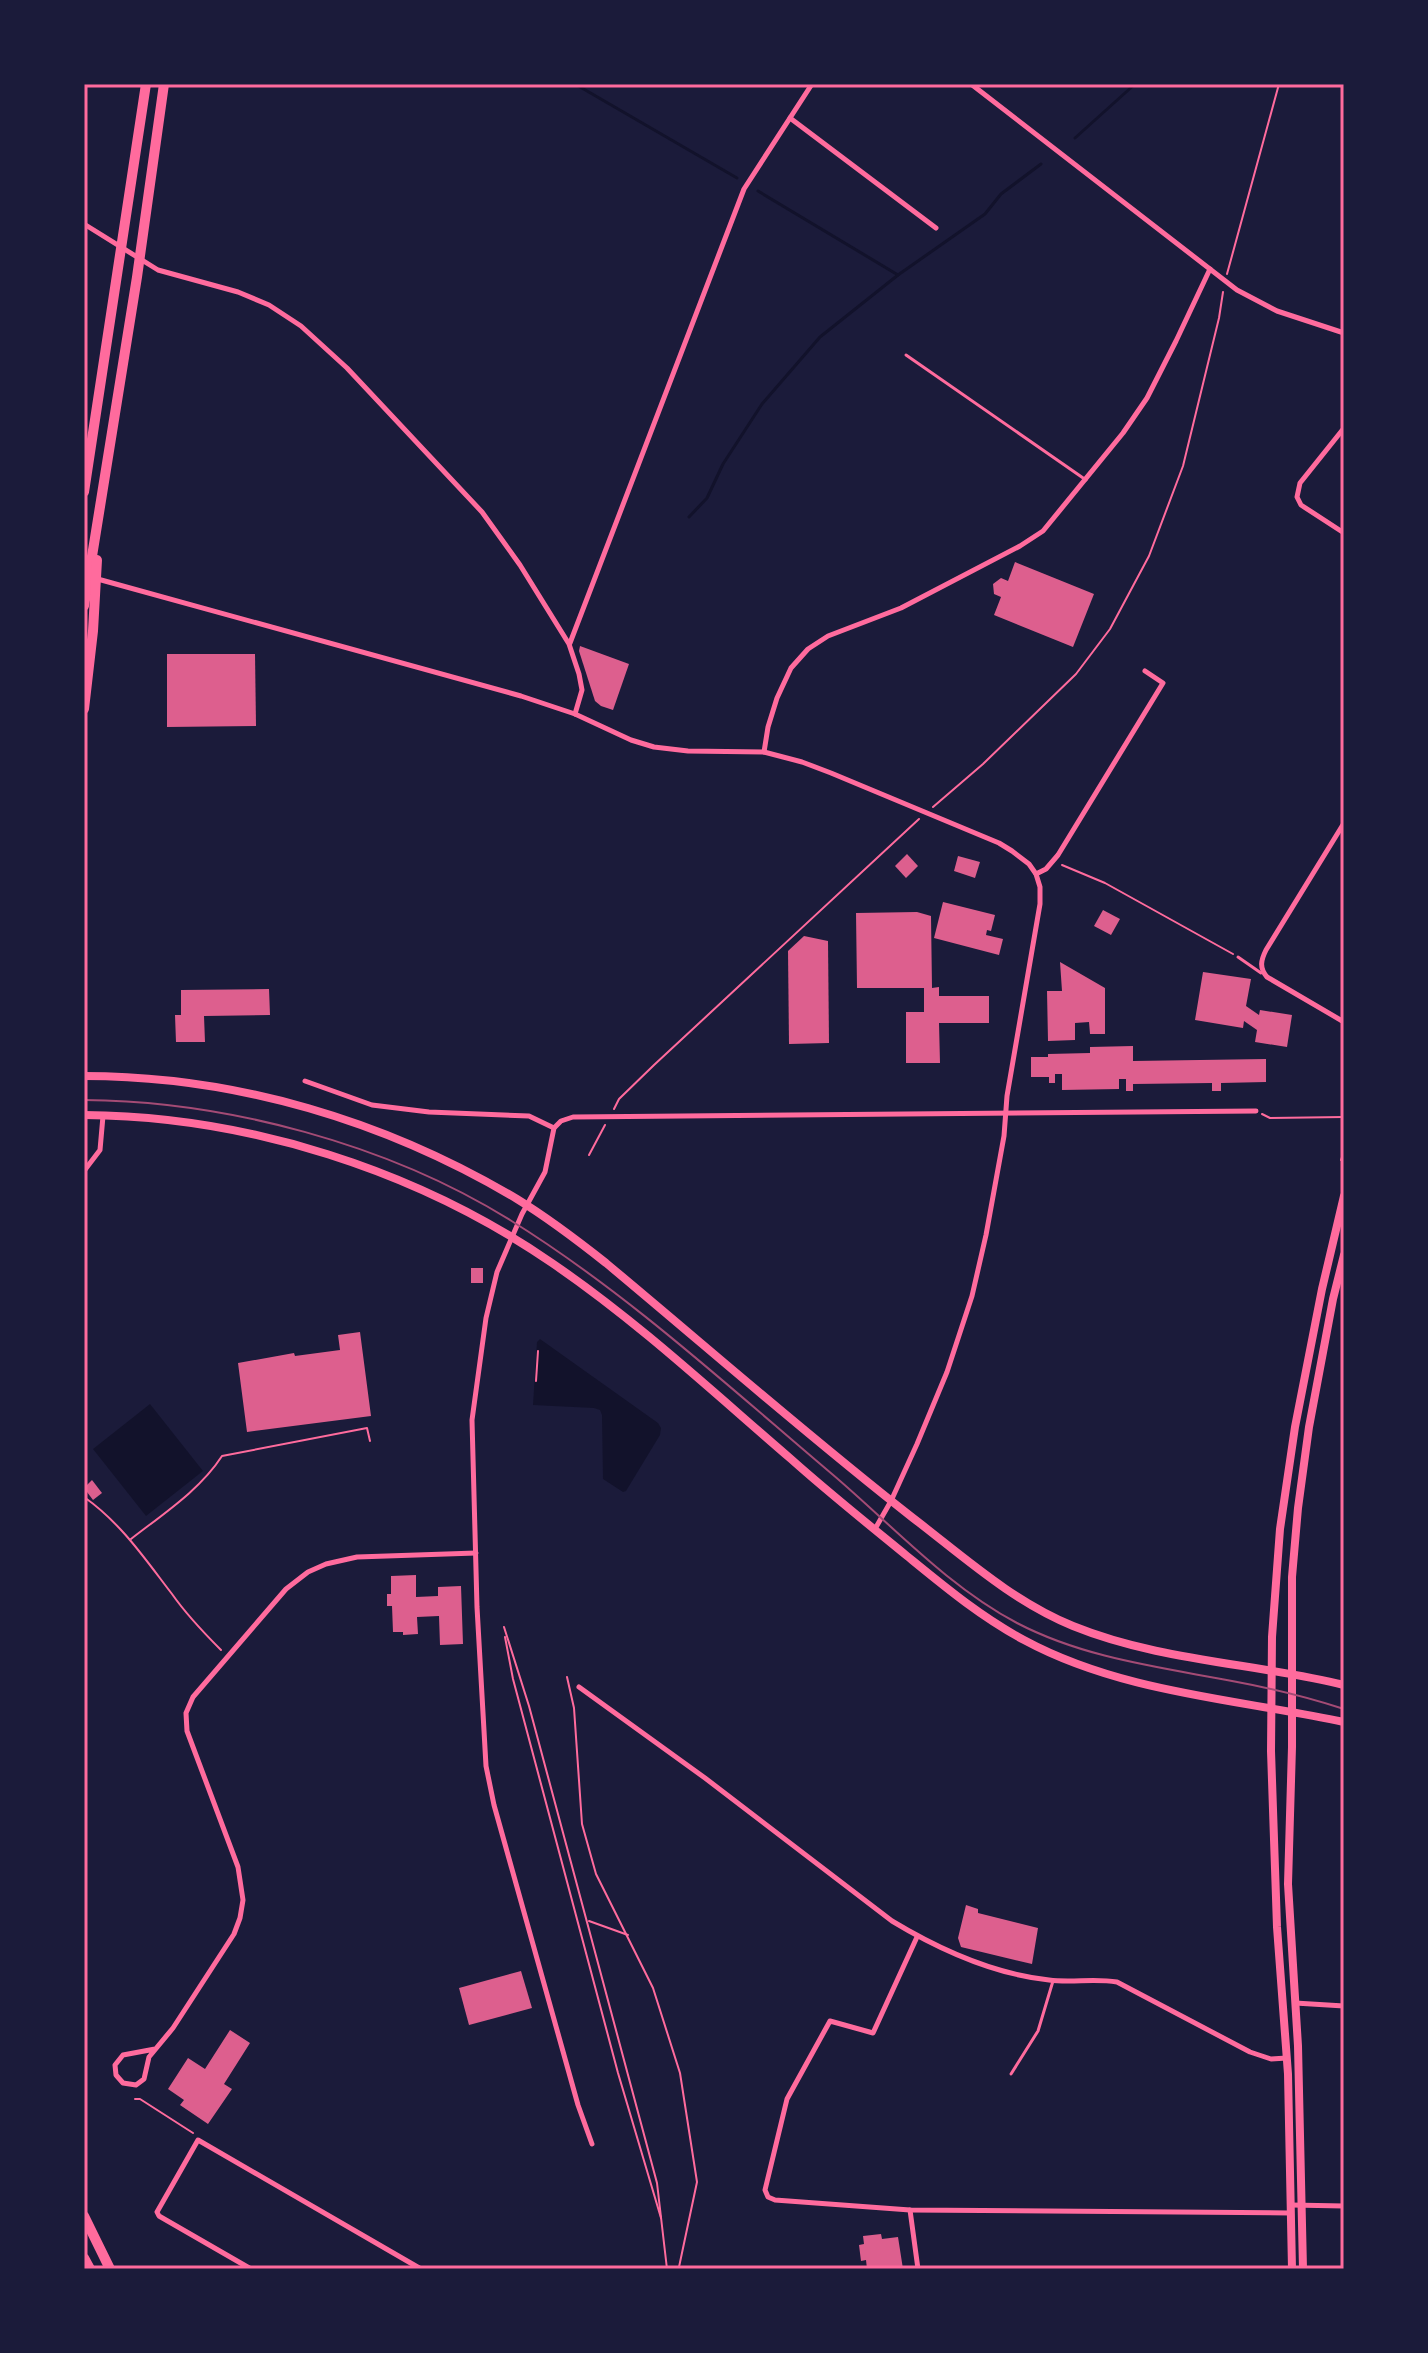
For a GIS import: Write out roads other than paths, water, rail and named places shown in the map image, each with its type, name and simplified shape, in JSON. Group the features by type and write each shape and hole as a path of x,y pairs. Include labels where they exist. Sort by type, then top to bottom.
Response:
{"highway":[{"path":"84,492 146,84"},
{"path":"84,606 137,277 164,84"},
{"path":"84,709 93,631 100,510"},
{"path":"84,2216 110,2269"},
{"path":"84,2258 90,2269"}],"main road":[{"path":"84,1076 184,1081 298,1104 394,1137 459,1168 517,1199 566,1232 891,1501 1009,1592 1074,1626 1148,1648 1344,1685"},
{"path":"84,1115 214,1127 323,1154 395,1179 440,1199 501,1231 591,1290 951,1593 1022,1639 1058,1657 1124,1679 1344,1722"},
{"path":"1292,2269 1287,2058 1277,1927 1271,1670 1280,1529 1295,1427 1344,1196"},
{"path":"1303,2269 1299,2062 1288,1884 1292,1577 1298,1508 1320,1364 1344,1255"}],"street":[{"path":"569,644 744,189 812,84"},
{"path":"971,84 1225,281 1264,305 1344,333"},
{"path":"790,118 936,228"},
{"path":"84,224 158,270 238,292 269,305 324,346 482,512 520,565 569,644 582,690 575,714"},
{"path":"764,752 777,698 791,668 808,649 828,636 901,608 1038,536 1086,480 1147,398 1210,269"},
{"path":"1344,428 1300,483 1297,497 1301,505 1344,533"},
{"path":"84,575 521,696 575,714 631,740 654,747 688,751 764,752 802,762 999,843 1022,858 1036,874 1040,904 986,1235 968,1307 947,1372 891,1501 875,1530"},
{"path":"1036,874 1046,869 1058,855 1163,683 1145,671"},
{"path":"1344,823 1266,950 1261,964 1267,977 1344,1022"},
{"path":"305,1081 372,1105 429,1112 529,1116 554,1128"},
{"path":"592,2144 578,2105 492,1792 484,1735 476,1553 472,1420 486,1318 504,1252 545,1172 554,1128 561,1121 573,1117 1256,1111"},
{"path":"84,1171 100,1150 103,1115"},
{"path":"155,2049 123,2055 115,2065 118,2078 130,2085 140,2082 145,2075 149,2057 173,2028 234,1934 243,1900 238,1867 190,1744 185,1722 193,1697 286,1589 316,1568 357,1557 476,1553"},
{"path":"579,1687 917,1937 967,1959 1025,1977 1053,1981 1117,1982 1250,2052 1271,2059 1287,2058"},
{"path":"917,1937 873,2033 830,2021 787,2099 765,2190 768,2197 910,2210 1291,2209 1302,2205 1344,2206"},
{"path":"1295,2003 1344,2006"},
{"path":"251,2269 157,2212 198,2140 421,2269"},
{"path":"910,2210 918,2269"}],"lane":[{"path":"906,355 1086,480"},
{"path":"1238,957 1267,977"},
{"path":"1011,2074 1038,2031 1053,1981"}],"waterway":[{"path":"575,84 737,178"},
{"path":"1075,138 1135,84"},
{"path":"689,517 707,498 723,464 762,404 820,337 898,275 985,214 1001,194 1041,164"},
{"path":"758,191 898,275"}],"tram line":[{"path":"84,1100 138,1102 249,1118 359,1149 412,1169 462,1193 553,1248 635,1309 832,1474 921,1554 991,1608 1042,1635 1095,1653 1274,1690 1344,1709"}]}
